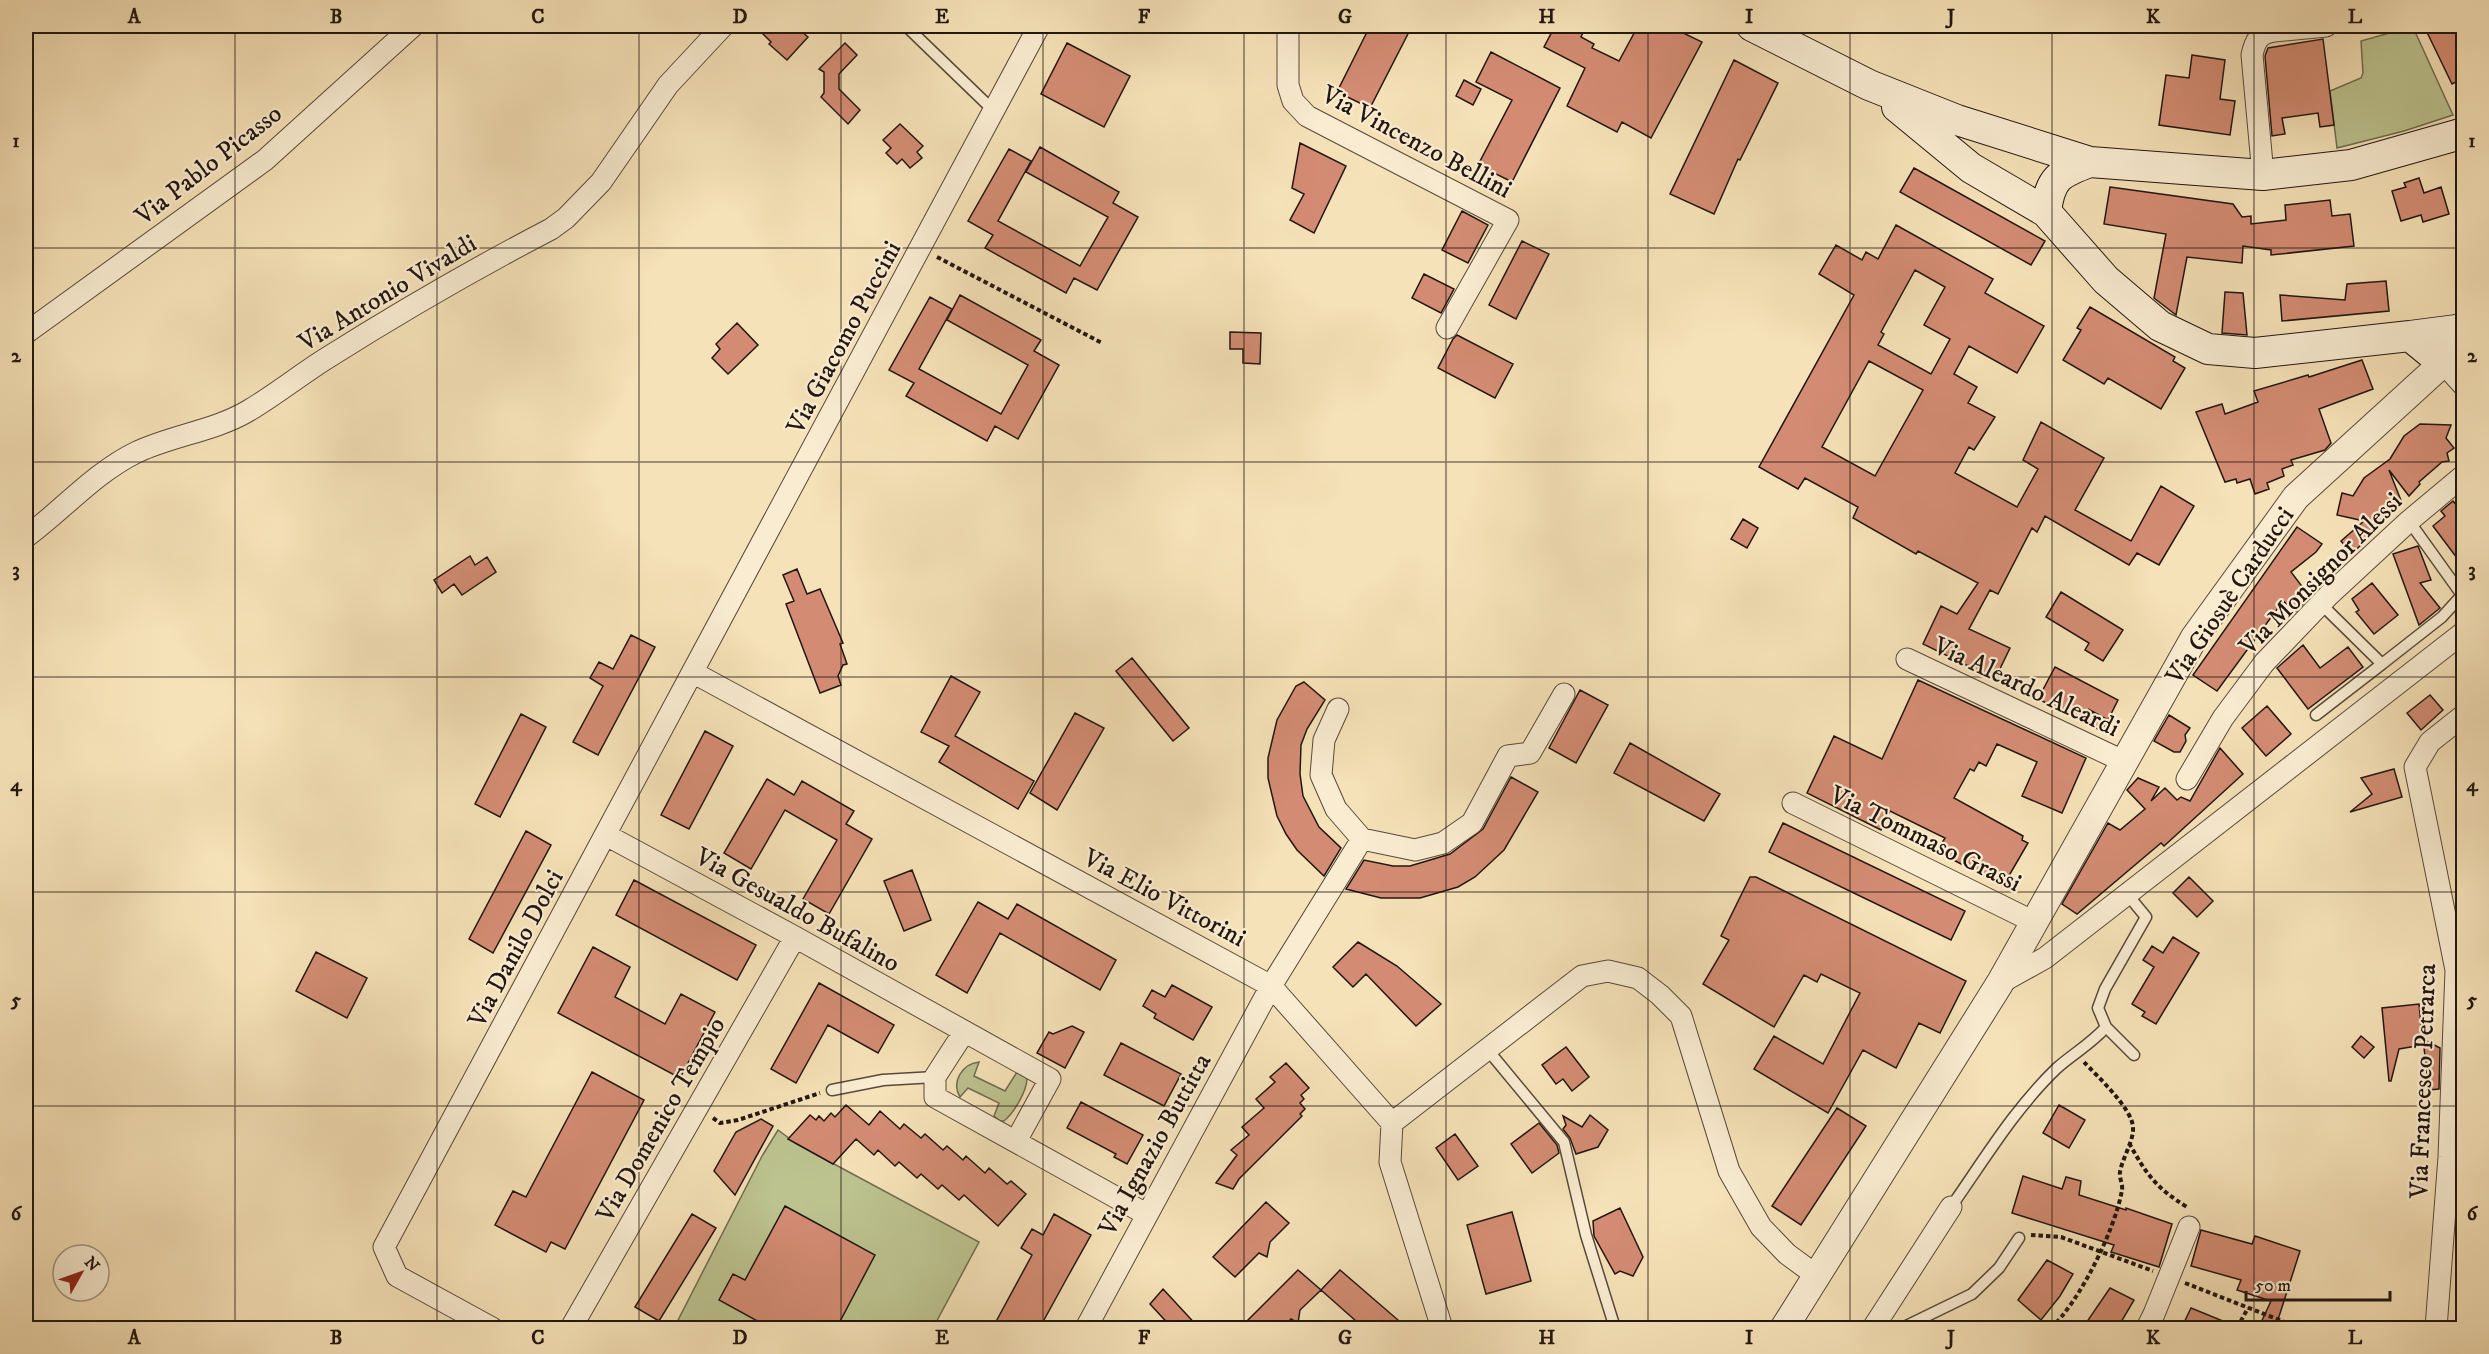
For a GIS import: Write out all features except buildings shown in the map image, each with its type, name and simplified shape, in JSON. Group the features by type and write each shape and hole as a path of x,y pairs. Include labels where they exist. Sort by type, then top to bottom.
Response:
{"main road":[{"path":"1752,26 1869,85 1945,128 2019,142 2090,162 2263,175 2351,165 2463,133"},
{"path":"1945,128 1971,168 2046,212 2106,280 2160,326 2208,349 2255,353 2463,329"},
{"path":"2046,212 2048,192 2055,179 2066,170 2090,162"},
{"path":"2410,336 2453,355"}],"street":[{"name":"Via Pablo Picasso","path":"26,333 265,160 412,26"},
{"name":"Via Antonio Vivaldi","path":"26,537 91,480 124,459 172,438 242,415 319,363 419,301 551,229 566,218 601,182 668,86 723,26"},
{"name":"Via Giacomo Puccini","path":"694,673 1039,26"},
{"name":"Via Vincenzo Bellini","path":"1288,26 1288,85 1293,101 1307,116 1508,220 1448,328"},
{"path":"2263,175 2252,55 2254,45 2259,37 2273,28 2326,26"},
{"path":"2453,355 2463,386"},
{"name":"Via Giosuè Carducci","path":"1817,1276 2000,983 2194,638 2296,496 2453,355"},
{"name":"Via Monsignor Alessi","path":"2187,779 2223,718 2264,663 2320,603 2463,475"},
{"path":"2000,983 2045,958 2463,632"},
{"name":"Via Aleardo Aleardi","path":"1907,659 2125,762"},
{"name":"Via Danilo Dolci","path":"492,1329 397,1276 384,1247 694,673"},
{"name":"Via Elio Vittorini","path":"694,673 1271,986 1392,1124"},
{"path":"1338,709 1324,740 1321,775 1336,809 1362,839 1414,850 1443,843 1472,823 1508,756 1530,753 1564,694"},
{"name":"Via Francesco Petrarca","path":"2436,1329 2449,1156 2456,970 2415,767 2430,742 2463,714"},
{"name":"Via Tommaso Grassi","path":"1793,803 2034,922"},
{"name":"Via Gesualdo Bufalino","path":"606,835 1050,1079 1016,1141"},
{"name":"Via Ignazio Buttitta","path":"1086,1329 1271,986 1362,839"},
{"name":"Via Domenico Tempio","path":"571,1329 795,937"},
{"path":"1437,1325 1390,1162 1392,1124 1582,976 1608,970 1638,978 1660,995 1681,1016 1729,1171 1761,1227 1787,1254 1817,1276 1784,1329"},
{"path":"964,1032 935,1077 935,1097 1146,1214"},
{"path":"1873,1329 1951,1207"},
{"path":"2146,1329 2189,1227"}],"lane":[{"path":"906,26 994,111"},
{"path":"2316,715 2442,616 2462,595 2409,521"},
{"path":"2320,603 2382,664"},
{"path":"2127,894 2146,916 2105,989 2098,1008 2106,1027 2134,1054"},
{"path":"1951,1207 2025,1104 2057,1068 2096,1039 2106,1027"},
{"path":"1487,1049 1564,1142 1586,1235 1615,1329"},
{"path":"832,1090 883,1080 935,1077"},
{"path":"1902,1329 1972,1294 2000,1268 2019,1238"}],"path":[{"path":"920,248 1102,343"},
{"path":"2051,1329 2073,1300 2108,1235 2122,1188 2120,1173 2133,1128 2126,1110 2076,1054"},
{"path":"696,1109 720,1123 738,1120 832,1090"},
{"path":"2129,1142 2149,1178 2168,1196 2193,1211 2189,1227"},
{"path":"2237,1329 2248,1308"}],"green space":[{"path":"2407,28 2414,30 2453,115 2404,131 2337,148 2330,91 2361,78 2363,73 2361,41"},
{"path":"979,1062 974,1076 1005,1091 1017,1072 1027,1078 1019,1101 1004,1121 994,1116 999,1103 968,1088 960,1097 957,1085 960,1075 968,1066"},
{"path":"778,1130 797,1144 979,1242 933,1328 674,1328 762,1156"}]}
